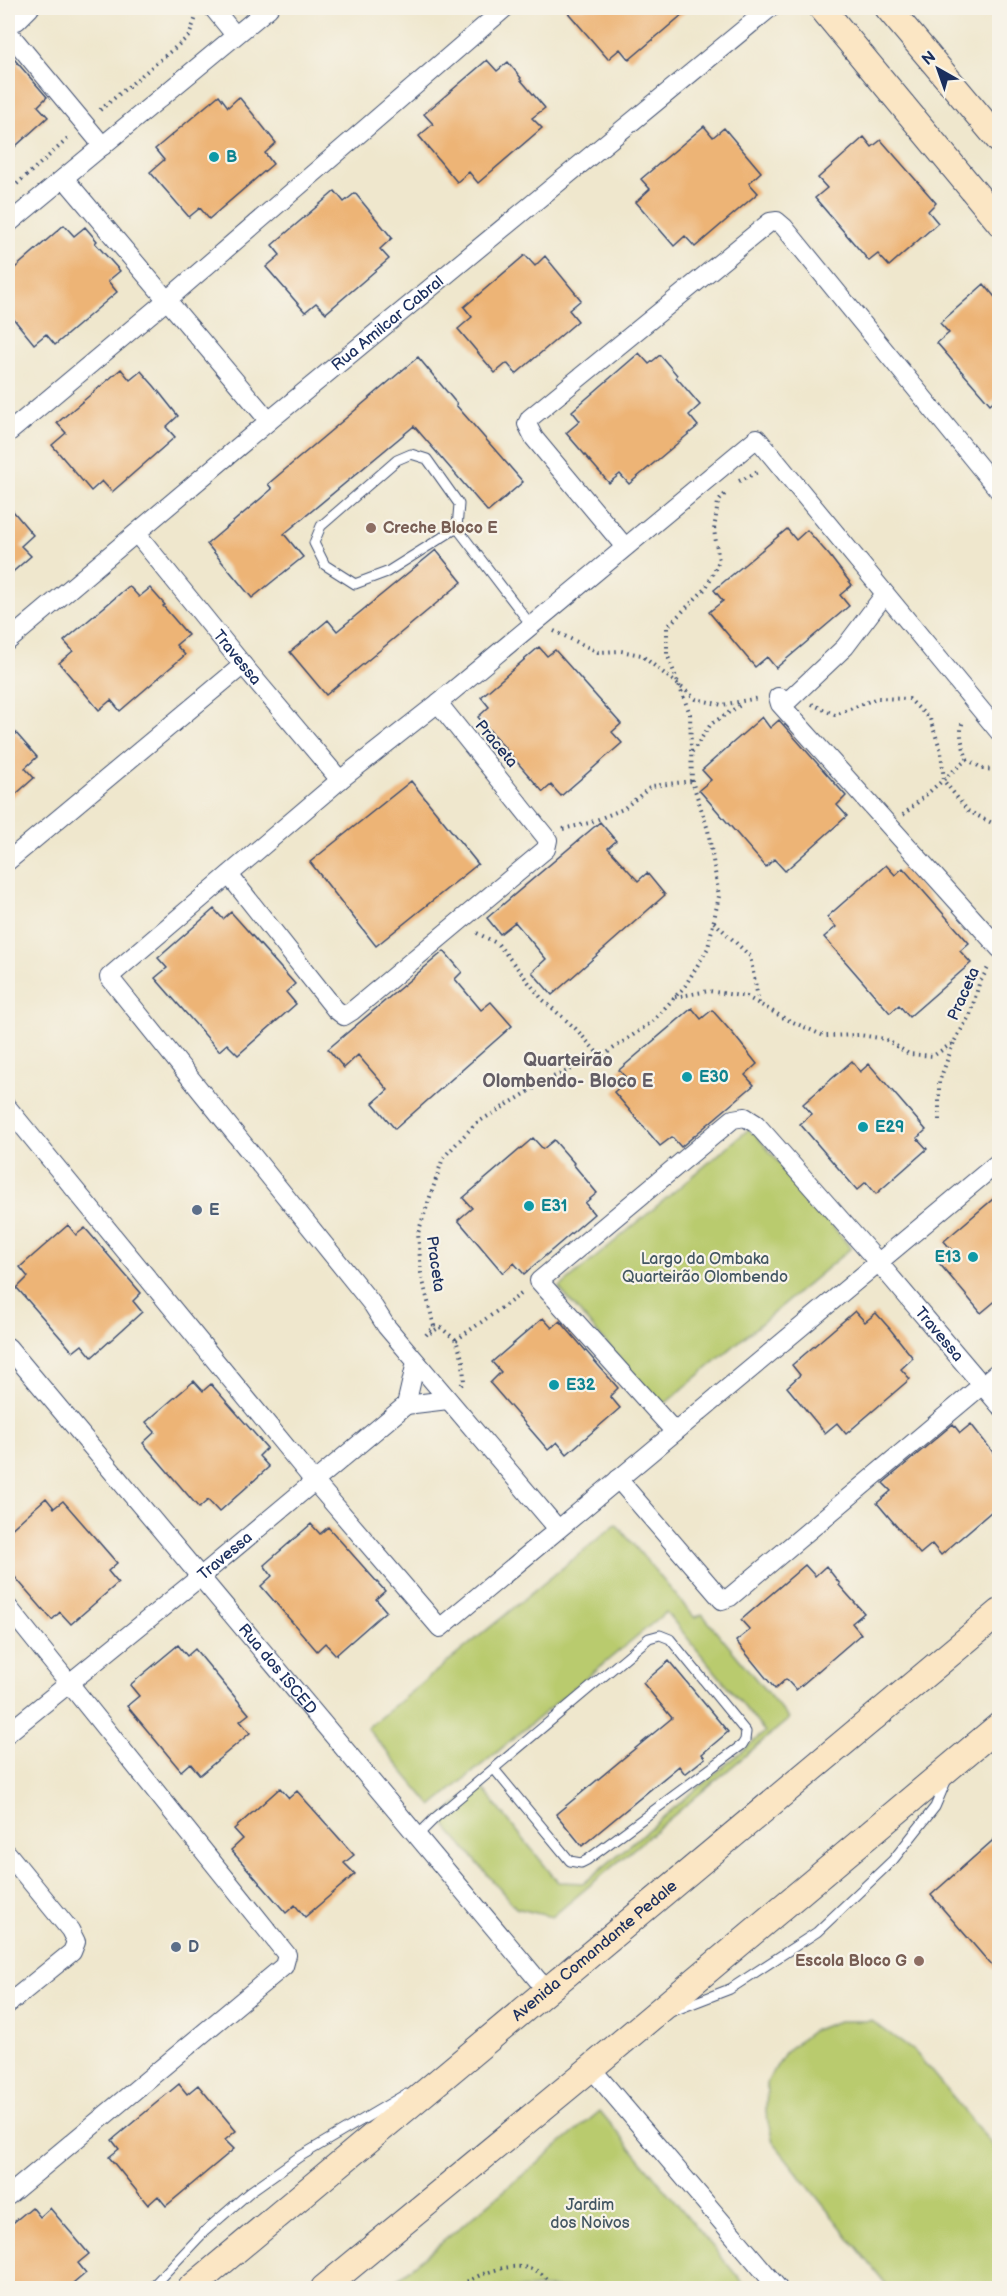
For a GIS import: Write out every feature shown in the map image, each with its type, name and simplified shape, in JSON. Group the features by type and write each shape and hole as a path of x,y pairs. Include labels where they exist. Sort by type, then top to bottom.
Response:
{"street":[{"path":"8,17 17,21 30,8"},
{"path":"8,224 269,8"},
{"path":"8,433 167,300 505,8"},
{"name":"Rua Amilcar Cabral","path":"8,641 269,421 770,8"},
{"path":"822,8 999,223"},
{"path":"888,8 999,141"},
{"path":"206,9 235,35"},
{"path":"8,32 103,146"},
{"path":"64,178 269,421"},
{"path":"625,547 534,438 527,424 530,418 643,323 770,222 777,221 997,488"},
{"path":"558,1529 416,1362 109,977 340,780 539,625 625,547 758,438 999,733"},
{"name":"Travessa","path":"137,534 340,780"},
{"path":"885,594 845,647 789,700 778,697 780,704 999,949"},
{"path":"8,861 243,665"},
{"path":"229,875 335,1009 344,1016 459,922 546,849 548,840 438,703"},
{"path":"8,1108 314,1480 440,1628 999,1161"},
{"name":"Travessa","path":"539,1281 733,1119 746,1116 756,1124 878,1262 999,1406"},
{"path":"539,1281 675,1432"},
{"name":"Rua dos ISCED","path":"8,1347 547,1991"},
{"path":"416,1362 406,1405 448,1400"},
{"path":"618,1479 723,1600 730,1597 999,1370"},
{"name":"Travessa","path":"8,1733 406,1405"},
{"path":"8,1606 68,1684 287,1955 284,1966 8,2196"},
{"name":"Avenida Comandante Pedale","path":"191,2289 999,1612"},
{"path":"324,2289 953,1766 999,1725"},
{"path":"8,1854 70,1930 76,1942 72,1952 8,2004"},
{"path":"591,2068 778,2289"}],"lane":[{"path":"457,528 387,572 355,584 325,565 314,543 321,526 397,460 411,454 427,459 459,504 457,528 539,625"},
{"path":"417,1836 494,1769 650,1638 660,1635 670,1639 746,1732 746,1740 742,1744 581,1863 570,1861 494,1769"},
{"path":"646,2021 730,1989 818,1932 893,1860 935,1807 953,1766"},
{"path":"151,2289 205,2231 251,2191 299,2157 456,2067"}],"path":[{"path":"8,192 85,123 189,36 206,9"},
{"path":"734,483 762,471"},
{"name":"Praceta","path":"426,1335 434,1326 421,1273 418,1233 443,1158 475,1124 553,1077 601,1057 652,1022 685,986 708,948 719,896 708,830 692,781 690,714 667,654 667,627 706,588 719,561 714,530 718,502 729,489"},
{"path":"539,625 598,652 621,651 641,655 696,699 722,705 745,702 772,694 789,700 806,702 835,714 877,698 909,699 930,719 941,751 944,781 969,811 999,827"},
{"path":"691,753 711,724 745,702"},
{"path":"983,713 961,726 961,739 968,759 983,770 999,770"},
{"path":"889,826 968,759"},
{"path":"558,830 589,823 623,809 652,786 692,781"},
{"path":"459,922 498,944 542,999 576,1029 601,1057"},
{"path":"714,922 750,956 759,1004"},
{"name":"Praceta","path":"675,998 709,991 747,997 784,1018 824,1036 860,1035 885,1039 909,1054 933,1056 954,1042 970,1015 979,984 999,949"},
{"path":"939,1120 939,1082 954,1042"},
{"path":"456,1340 539,1281"},
{"path":"395,1336 426,1335 440,1328 456,1340 463,1361 464,1382 448,1400"},
{"path":"457,2289 482,2274 503,2267 533,2269 542,2275 554,2289"},
{"path":"565,2289 580,2285 590,2289"}],"green space":[{"name":"Largo da Ombaka Quarteirão Olombendo","path":"750,1128 851,1248 661,1407 559,1288"},
{"path":"616,1524 695,1618 702,1614 789,1719 552,1917 516,1908 439,1818 480,1785 558,1882 584,1883 765,1732 666,1612 432,1806 367,1728"},
{"path":"838,2021 872,2021 916,2053 999,2153 999,2288 889,2288 773,2142 766,2113 767,2082 786,2051 812,2031"},
{"name":"Jardim dos Noivos","path":"600,2111 747,2288 387,2288"}],"building":[{"path":"564,8 690,8 629,60 620,49 608,59"},
{"path":"8,52 47,97 38,106 48,117 8,153"},
{"path":"487,60 497,71 508,62 521,78 545,108 532,118 542,128 478,183 469,172 457,182 419,136 433,124 424,114"},
{"name":"B","path":"219,95 228,107 239,97 276,143 265,153 273,164 209,219 200,208 189,217 150,172 164,160 155,149"},
{"path":"704,126 713,137 724,128 761,172 749,183 758,193 695,247 685,236 674,246 636,202 650,189 641,179"},
{"path":"864,137 872,147 881,140 936,203 928,211 938,223 889,266 878,254 869,261 815,198 827,188 818,178"},
{"path":"335,191 344,202 355,193 392,238 380,249 389,259 326,313 316,303 305,312 266,267 280,255 272,245"},
{"path":"64,225 74,236 85,227 97,241 95,243 120,271 108,281 117,292 55,345 46,334 34,344 8,312 8,274"},
{"path":"525,255 535,266 545,256 581,300 569,310 578,321 516,374 507,363 495,373 458,329 472,317 464,307"},
{"path":"984,284 999,302 999,396 990,404 937,343 949,333 940,323"},
{"path":"639,353 649,364 660,355 677,375 676,377 700,405 689,415 698,426 629,484 620,474 609,483 566,433 580,421 572,411"},
{"path":"418,357 523,482 488,512 414,426 284,534 303,557 252,598 207,544 272,489 268,484"},
{"path":"121,369 130,380 141,371 155,387 178,416 166,427 175,437 112,492 102,481 91,491 52,445 66,433 57,423"},
{"path":"8,505 33,535 21,546 31,556 8,576"},
{"path":"787,529 796,540 807,530 829,555 852,585 840,595 849,606 776,668 767,657 755,667 709,612 723,601 714,590"},
{"path":"436,550 462,582 326,695 290,652 328,620 337,631"},
{"path":"129,586 139,597 150,588 165,605 163,606 188,635 176,645 185,655 120,711 111,700 99,710 59,663 73,651 64,641"},
{"path":"539,647 547,656 555,650 621,724 612,732 622,743 561,796 551,785 543,792 478,717 489,707 481,697"},
{"path":"762,717 770,728 779,720 846,796 837,805 847,816 785,871 774,859 766,867 699,790 711,780 702,770"},
{"path":"8,724 37,757 25,768 34,778 8,801"},
{"path":"411,781 478,864 376,946 310,862"},
{"path":"600,822 616,841 608,848 638,881 647,873 665,895 552,995 532,972 546,959 515,922 500,934 487,918"},
{"path":"886,865 895,875 903,868 969,943 960,951 971,963 909,1017 899,1005 890,1013 824,937 836,927 827,917"},
{"path":"214,909 223,919 231,912 295,984 286,992 296,1004 238,1055 227,1044 219,1051 155,978 167,968 158,958"},
{"path":"444,951 462,972 455,979 481,1010 491,1002 512,1026 395,1129 373,1103 388,1090 358,1055 344,1068 328,1049"},
{"name":"E30","path":"692,1008 701,1019 712,1010 734,1035 757,1064 745,1075 754,1085 681,1147 672,1137 660,1146 614,1092 628,1080 619,1070"},
{"name":"E29","path":"852,1061 860,1072 869,1064 926,1130 917,1138 927,1149 876,1194 866,1182 857,1190 800,1124 812,1114 803,1104"},
{"name":"E31","path":"533,1138 543,1149 554,1140 574,1163 597,1193 585,1203 594,1214 524,1274 514,1263 503,1273 458,1220 472,1208 463,1198"},
{"name":"E13","path":"999,1194 999,1298 981,1313 939,1263 953,1252 944,1241"},
{"path":"68,1225 76,1235 85,1228 141,1293 133,1301 142,1312 92,1357 82,1345 73,1352 17,1288 28,1277 20,1267"},
{"path":"855,1311 865,1322 876,1313 890,1329 913,1358 901,1369 910,1379 846,1434 837,1423 825,1433 787,1387 800,1375 792,1365"},
{"name":"E32","path":"543,1318 552,1328 560,1321 618,1388 610,1396 620,1408 567,1454 557,1442 548,1450 490,1383 501,1372 492,1362"},
{"path":"194,1381 203,1391 211,1384 267,1448 259,1456 269,1467 219,1512 208,1500 199,1508 143,1443 155,1432 146,1422"},
{"path":"953,1424 960,1433 971,1424 999,1460 999,1505 941,1555 932,1544 920,1554 877,1503 891,1491 883,1483"},
{"path":"46,1498 54,1508 63,1501 117,1563 108,1571 118,1583 71,1624 60,1612 52,1620 8,1569 8,1532"},
{"path":"311,1524 320,1534 328,1527 385,1591 376,1599 386,1611 336,1655 325,1643 317,1651 261,1586 272,1576 264,1565"},
{"path":"805,1565 815,1576 826,1566 839,1585 864,1613 852,1623 861,1634 796,1690 786,1679 775,1689 736,1641 750,1630 741,1620"},
{"path":"178,1645 187,1656 195,1649 249,1714 240,1721 250,1733 200,1775 190,1763 181,1771 127,1706 139,1696 130,1685"},
{"path":"669,1661 728,1732 702,1754 705,1758 685,1774 679,1766 582,1846 556,1814 672,1718 643,1683"},
{"path":"280,1788 289,1798 297,1791 354,1855 344,1863 355,1874 305,1917 295,1905 286,1913 231,1850 243,1839 234,1829"},
{"path":"999,1835 999,1974 931,1895"},
{"path":"179,2084 187,2094 198,2085 236,2131 225,2140 234,2149 166,2206 158,2196 148,2205 109,2157 119,2149 112,2140"},
{"path":"32,2207 40,2217 50,2208 89,2254 78,2263 86,2273 67,2289 8,2289 8,2227"}],"place":[{"name":"B","path":"214,157"},
{"name":"Creche Bloco E","path":"371,528"},
{"name":"E30","path":"687,1077"},
{"name":"E29","path":"863,1127"},
{"name":"E31","path":"529,1206"},
{"name":"E","path":"197,1210"},
{"name":"E13","path":"973,1257"},
{"name":"E32","path":"554,1385"},
{"name":"D","path":"176,1947"},
{"name":"Escola Bloco G","path":"919,1961"}],"district":[{"name":"Quarteirão Olombendo- Bloco E","path":"568,1070"}]}
